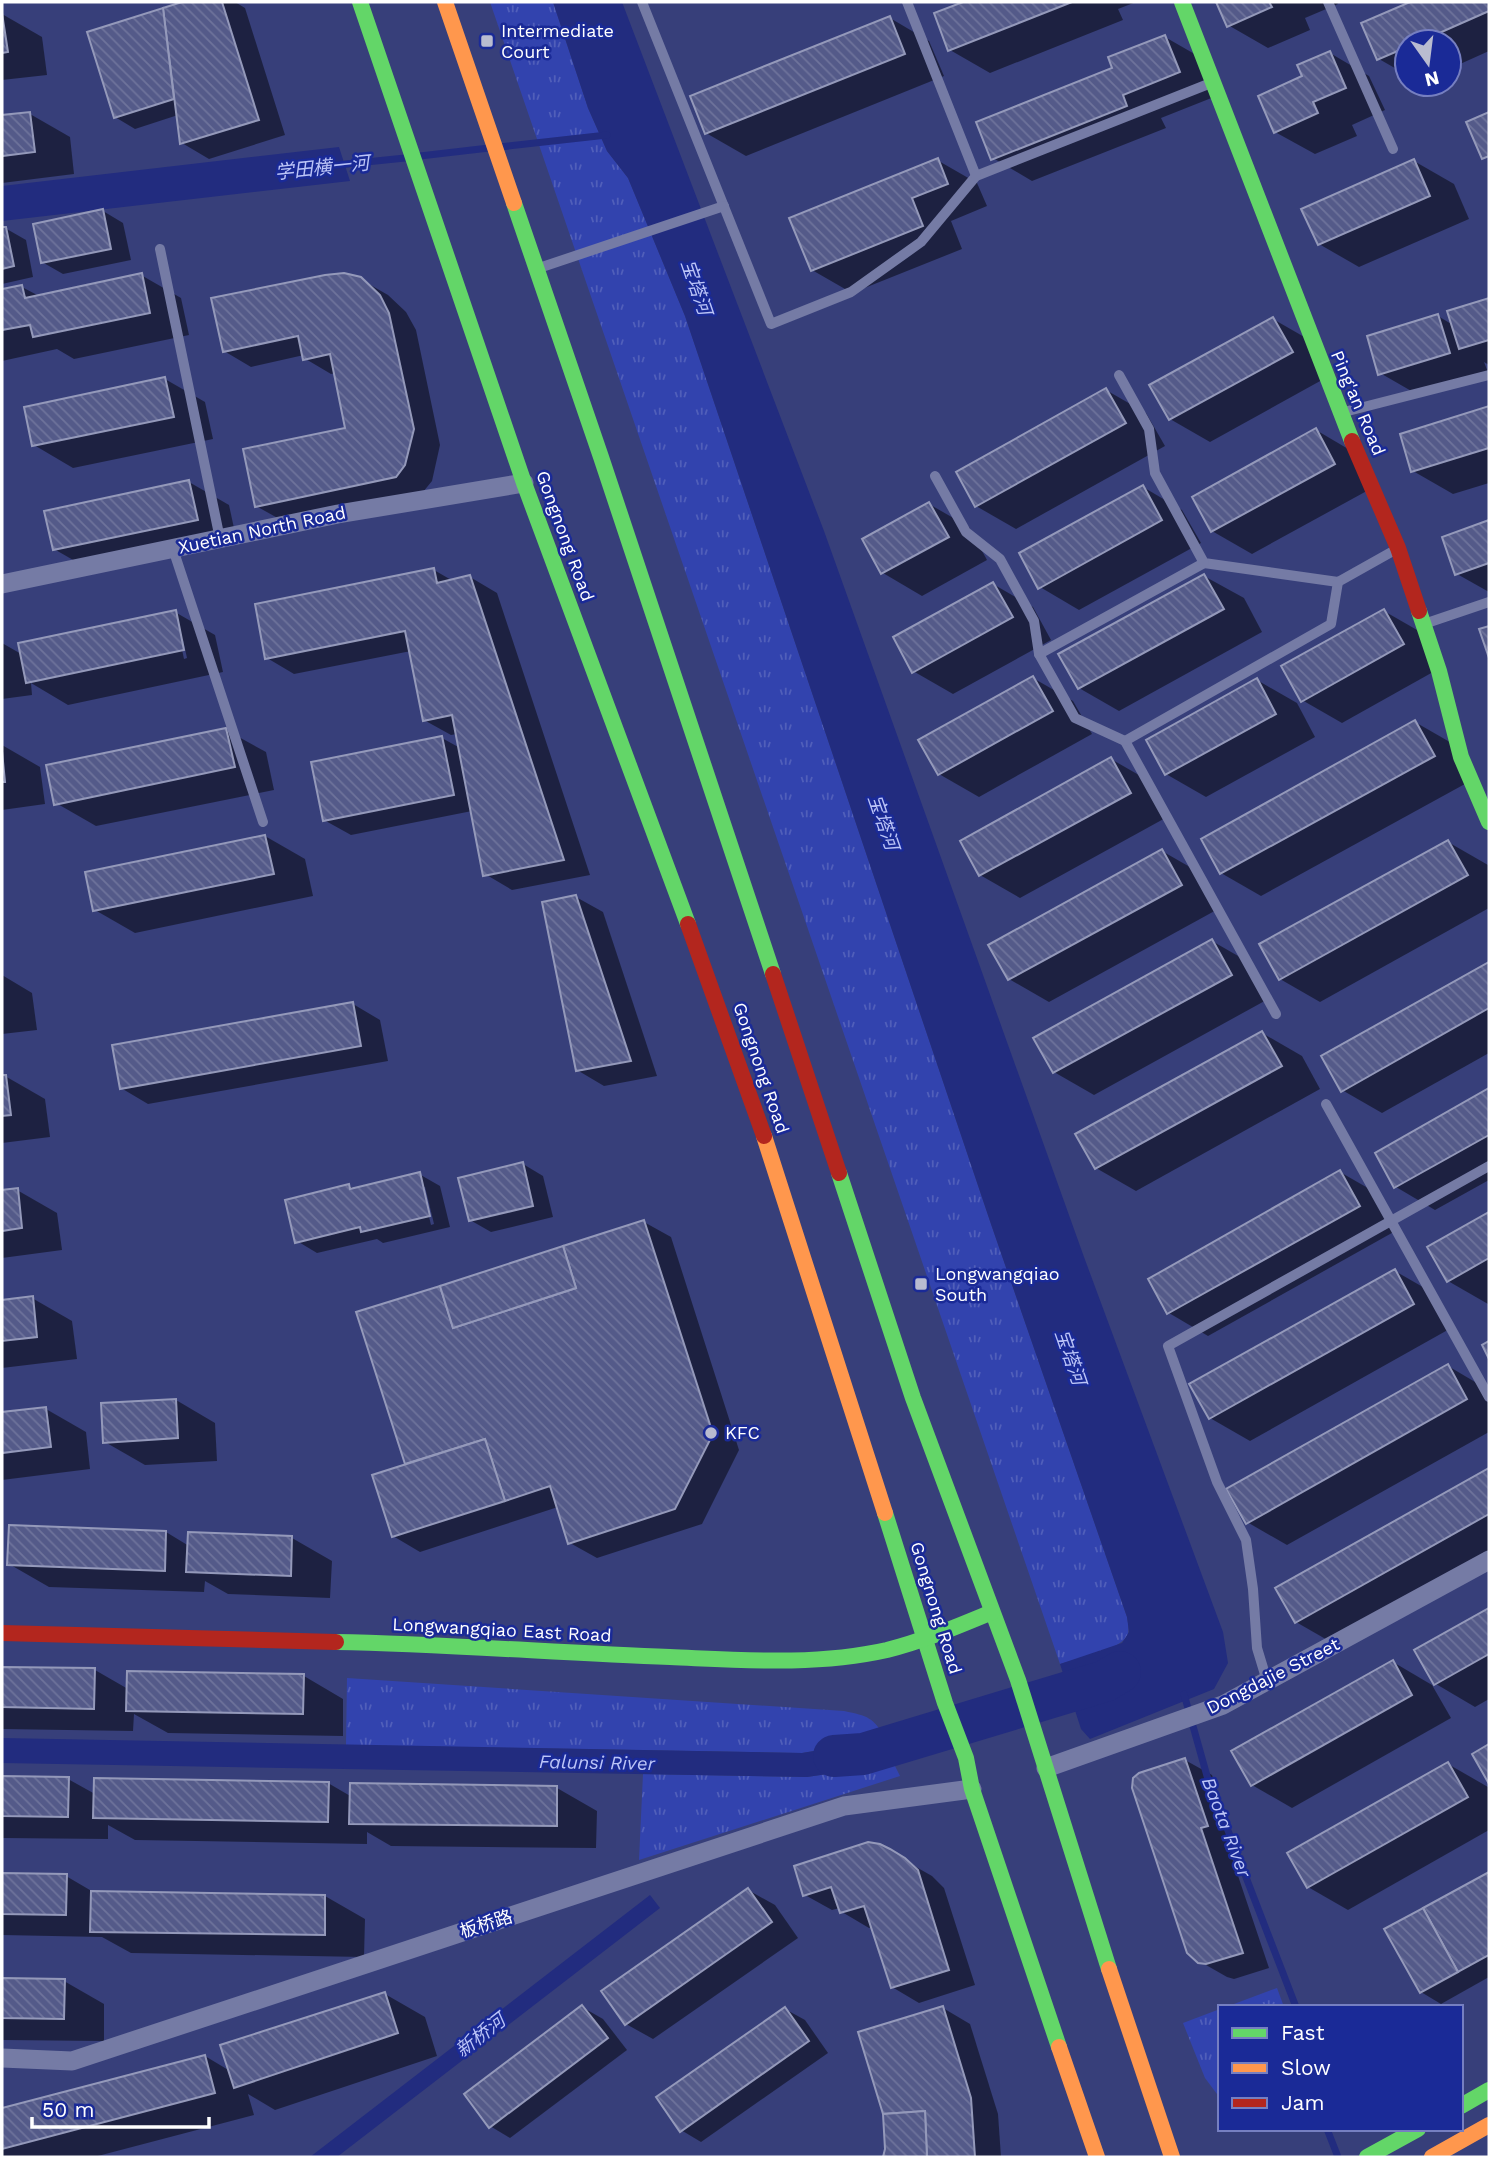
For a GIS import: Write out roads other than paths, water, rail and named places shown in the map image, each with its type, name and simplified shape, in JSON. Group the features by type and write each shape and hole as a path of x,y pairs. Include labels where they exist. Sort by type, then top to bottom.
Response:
{"main road":[{"name":"Gongnong Road","path":"360,2 524,483 752,1097 945,1703 966,1758 972,1789 1097,2157"},
{"path":"445,2 601,457 913,1398 1018,1680 1093,1920 1172,2157"},
{"name":"Ping'an Road","path":"1182,2 1340,413 1398,548 1424,624 1461,757 1489,822"},
{"name":"Longwangqiao East Road","path":"2,1633 433,1644 569,1653 795,1662 886,1650 926,1638 992,1612"},
{"path":"1463,2105 1489,2090"},
{"path":"1432,2157 1489,2125"},
{"path":"1370,2156 1414,2131"}],"street":[{"name":"Xuetian North Road","path":"2,584 338,514 524,483"},
{"name":"Dongdajie Street","path":"1046,1768 1223,1705 1489,1560"},
{"name":"板桥路","path":"2,2058 72,2061 844,1806 972,1789"}],"lane":[{"path":"642,2 771,324 851,292 921,242 976,176 1212,82"},
{"path":"907,2 976,176"},
{"path":"1328,2 1393,149"},
{"path":"536,269 724,206"},
{"path":"160,249 220,539"},
{"path":"1119,375 1149,429 1155,473 1204,563"},
{"path":"1340,413 1489,375"},
{"path":"935,476 966,532 1000,559 1034,621 1039,654 1075,718 1125,741 1276,1014"},
{"path":"1039,654 1204,563 1338,582 1398,548"},
{"path":"173,549 263,822"},
{"path":"1125,741 1331,624 1338,582"},
{"path":"1424,624 1489,602"},
{"path":"1326,1104 1489,1397"},
{"path":"1267,1681 1257,1648 1246,1540 1217,1482 1168,1346 1489,1166"}],"water":[{"name":"宝塔河","path":"553,2 622,2 824,531 1084,1257 1223,1632 1228,1663 1214,1689 1090,1739 1081,1729 1060,1664 1122,1643 1129,1632 1127,1617 992,1227 685,316 628,178 607,151 588,108"},
{"path":"339,147 350,181 2,221 2,186"},
{"path":"2,1738 802,1753 886,1739 894,1764 807,1777 2,1763"},
{"name":"新桥河","path":"650,1895 660,1908 337,2157 310,2157"}],"waterway":[{"name":"学田横一河","path":"500,147 607,135"},
{"name":"学田横一河","path":"420,156 489,148"},
{"name":"学田横一河","path":"337,165 405,158"},
{"name":"Falunsi River","path":"834,1756 863,1754 1105,1681 1120,1672"},
{"name":"Baota River","path":"1184,1694 1207,1776 1295,2005"},
{"name":"Baota River","path":"1328,2131 1338,2157"}],"place":[{"name":"Intermediate Court","path":"487,41"},
{"name":"Longwangqiao South","path":"921,1284"},
{"name":"KFC","path":"711,1433"}]}
